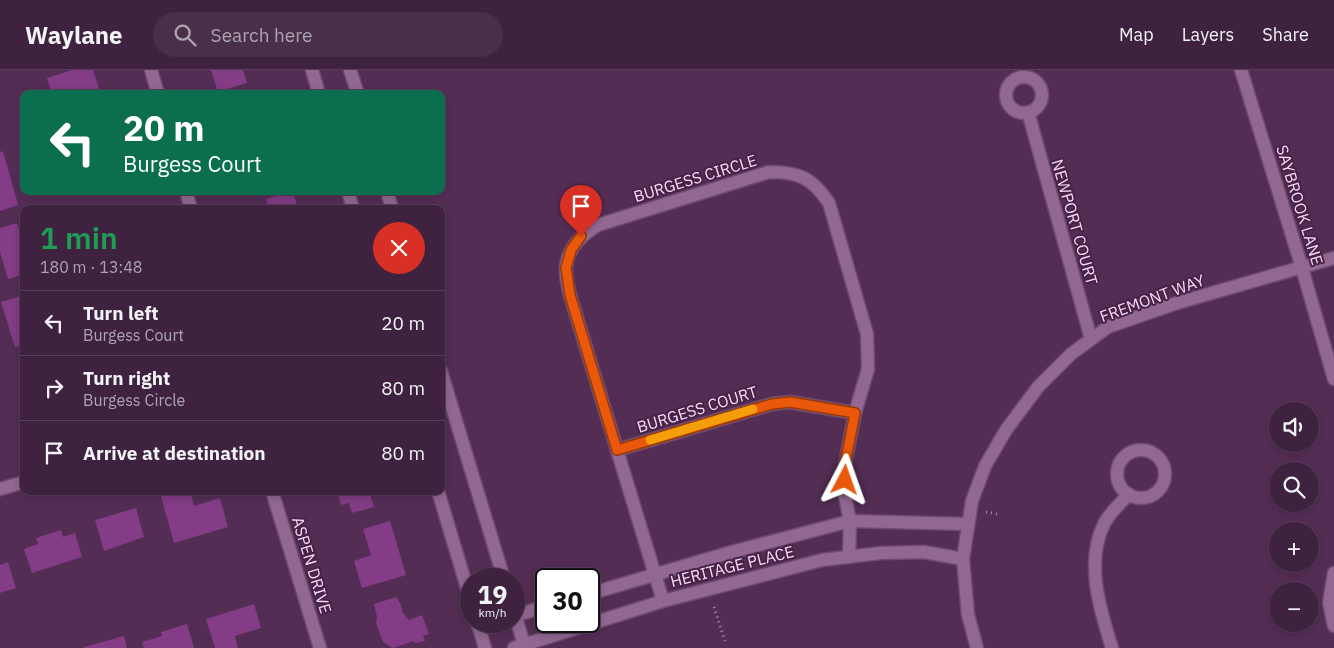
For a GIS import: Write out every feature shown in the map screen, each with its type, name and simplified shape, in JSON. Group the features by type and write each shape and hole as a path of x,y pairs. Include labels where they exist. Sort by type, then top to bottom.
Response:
{"street":[{"path":"151,70 157,90"},
{"path":"312,70 318,90"},
{"path":"350,70 357,90"},
{"name":"SAYBROOK LANE","path":"1241,70 1334,379"},
{"name":"NEWPORT COURT","path":"1028,112 1091,340"},
{"name":"BURGESS CIRCLE","path":"617,450 570,295 566,268 571,250 581,236 598,225 769,172 788,172 804,177 819,188 829,203 867,334 868,369 855,413 845,464 845,496 850,521 849,557"},
{"name":"FREMONT WAY","path":"977,648 968,614 963,559 972,501 985,466 1006,430 1038,387 1071,354 1108,327 1177,303 1334,258"},
{"path":"445,384 501,568"},
{"name":"BURGESS COURT","path":"617,450 772,404 790,402 855,413"},
{"path":"617,450 663,601"},
{"path":"0,489 20,483"},
{"path":"1112,648 1096,583 1096,550 1104,523 1129,494"},
{"name":"ASPEN DRIVE","path":"273,495 320,648"},
{"path":"439,495 461,568"},
{"name":"HERITAGE PLACE","path":"600,591 728,553 850,521 968,524"},
{"name":"HERITAGE PLACE","path":"521,647 663,601 822,560 881,553 924,552 963,559"},
{"path":"1334,573 1329,603 1334,626"},
{"path":"481,633 485,648"},
{"path":"518,633 521,647"}],"path":[{"path":"986,512 997,514"},
{"path":"714,607 725,642"}],"building":[{"path":"72,70 93,70 99,90 51,90 47,78"},
{"path":"211,70 243,70 247,83 224,90 217,90"},
{"path":"3,151 18,205 0,211 0,152"},
{"path":"280,195 294,195 297,205 268,205 266,199"},
{"path":"17,223 20,232 20,275 8,279 0,252 0,228"},
{"path":"20,296 20,346 15,347 1,302"},
{"path":"191,495 194,506 220,498 228,527 174,543 161,496"},
{"path":"338,495 370,495 374,507 352,513 349,503 341,505"},
{"path":"136,508 144,537 104,551 95,520"},
{"path":"390,521 406,575 362,588 354,561 371,555 363,529"},
{"path":"61,530 63,537 75,533 82,557 32,573 24,549 38,544 36,538"},
{"path":"8,562 16,588 0,593 0,565"},
{"path":"396,597 403,613 409,620 422,615 429,634 423,636 425,641 415,643 414,641 393,648 383,642 376,623 377,617 374,604"},
{"path":"254,604 261,628 235,636 238,648 215,648 206,619"},
{"path":"187,624 194,648 144,648 142,642 162,636 161,632"},
{"path":"124,636 127,648 84,648 84,647"}],"slow traffic":[{"path":"650,440 753,409"}],"route":[{"path":"581,236 571,250 566,268 570,295 617,450 772,404 790,402 855,413 845,464 845,480"}]}
